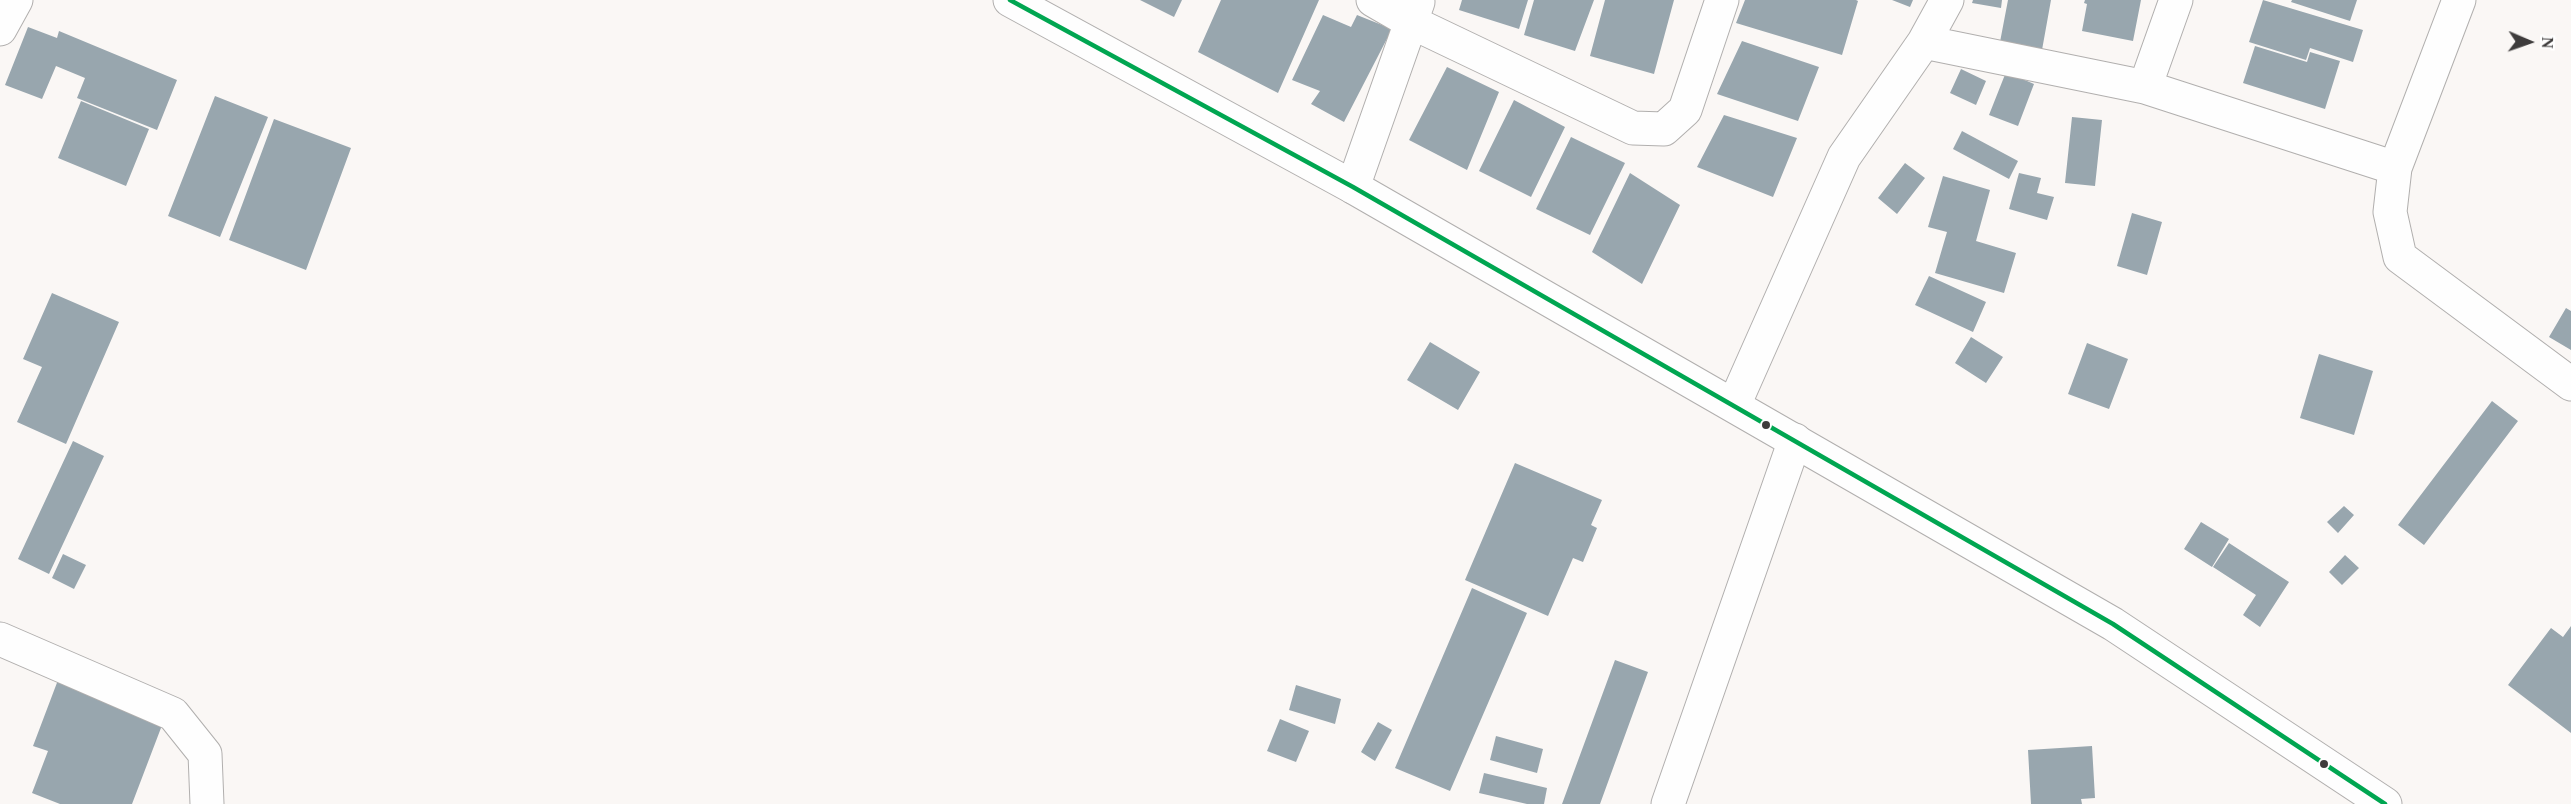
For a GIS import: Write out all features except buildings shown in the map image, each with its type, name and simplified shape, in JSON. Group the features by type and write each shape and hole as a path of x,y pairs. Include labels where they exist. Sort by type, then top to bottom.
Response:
{"street":[{"path":"0,29 16,0"},
{"path":"1010,0 1353,187 2113,624 2379,802"},
{"path":"1373,0 1415,11 1633,128 1665,129 1685,110 1722,0"},
{"path":"1734,405 1844,157 1924,42 1947,0"},
{"path":"2145,87 2176,0"},
{"path":"2459,0 2395,168 2390,212 2400,257 2571,384"},
{"path":"1353,187 1415,11"},
{"path":"1924,42 2145,87 2395,168"},
{"path":"1668,804 1795,440"},
{"path":"0,639 173,714 205,754 207,804"}],"transit line":[{"path":"1010,0 1353,187 2113,624 2385,804"}]}
